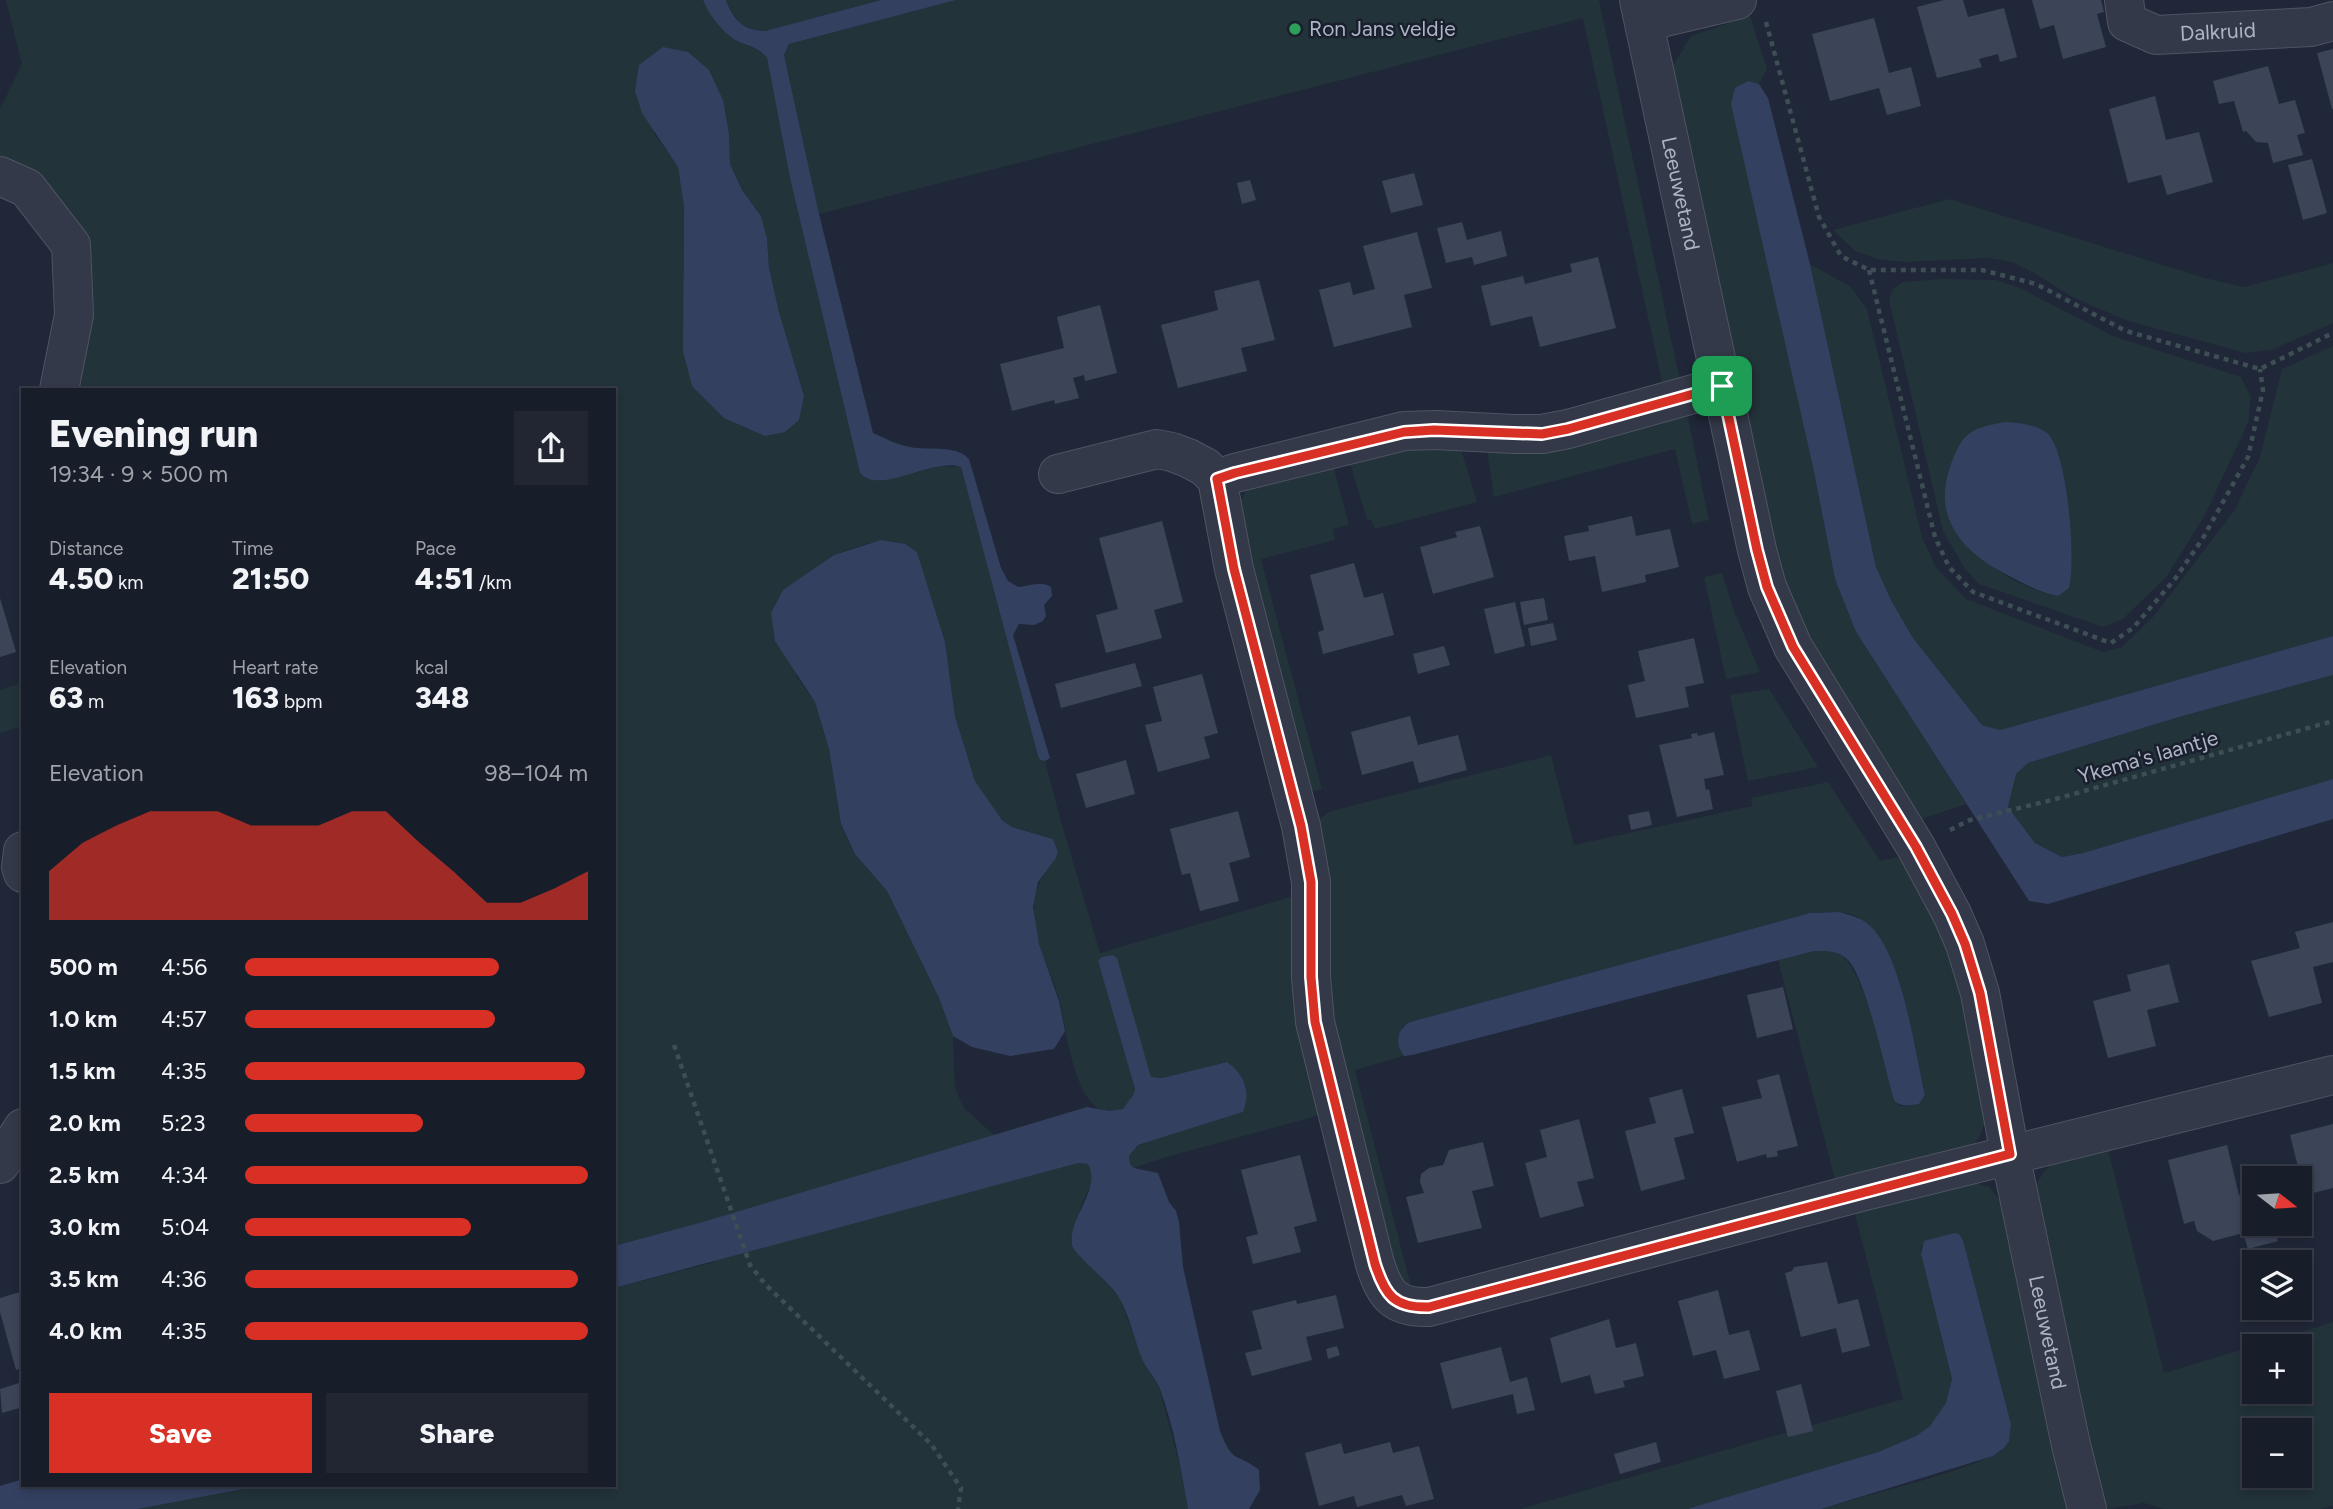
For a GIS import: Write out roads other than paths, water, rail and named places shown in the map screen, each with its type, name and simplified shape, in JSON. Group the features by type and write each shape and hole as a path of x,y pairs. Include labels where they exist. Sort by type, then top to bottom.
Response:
{"street":[{"name":"Dalkruid","path":"2124,0 2127,22 2156,35 2311,27 2333,21"},
{"path":"1642,11 1750,6"},
{"name":"Leeuwetand","path":"1642,11 1767,587 1800,659 1916,847 1952,914 1965,944 1980,993 2010,1154 2087,1509"},
{"path":"0,176 27,188 71,246 74,315 60,388"},
{"path":"1217,479 1404,432 1434,430 1542,434 1722,386"},
{"path":"1058,474 1157,449 1188,458 1205,467 1217,479 1234,569 1301,826 1311,882 1311,977 1315,1022 1375,1264 1382,1285 1391,1298 1402,1305 1429,1307 2010,1154 2333,1075"}],"water":[{"path":"703,0 726,0 740,23 751,29 765,31 881,0 956,0 789,44 784,55 819,214 873,433 905,446 957,451 969,459 1001,568 1008,581 1018,587 1039,584 1051,587 1052,596 1044,605 1046,616 1043,621 1034,625 1019,624 1013,635 1050,758 1045,761 1038,756 961,467 936,467 880,480 869,479 860,473 790,178 767,58 758,50 728,35 713,18"},
{"path":"663,47 688,52 709,70 723,100 729,134 730,164 742,190 761,216 779,312 804,396 799,420 785,432 765,436 724,418 692,386 683,351 684,207 678,167 642,113 635,91 639,65"},
{"path":"1748,81 1759,84 1768,98 1810,264 1876,567 1913,638 1982,725 2000,730 2333,636 2333,675 2179,717 2028,763 2016,774 2008,807 2035,843 2062,857 2083,853 2333,779 2333,819 2048,904 2029,901 1856,632 1835,579 1813,467 1731,104 1735,88"},
{"path":"2005,422 2032,426 2047,433 2060,461 2071,532 2071,574 2069,588 2058,596 2024,584 1996,569 1967,547 1956,534 1949,519 1945,503 1946,484 1960,444 1977,429"},
{"path":"881,540 905,544 917,552 945,642 955,716 975,781 1002,820 1012,827 1053,839 1058,852 1038,882 1033,907 1039,944 1059,1001 1065,1031 1054,1049 1010,1056 972,1047 953,1036 939,998 887,891 855,854 841,824 829,749 815,702 775,641 771,613 783,590 834,555"},
{"path":"1839,912 1868,924 1890,956 1906,1004 1925,1095 1919,1104 1903,1105 1894,1100 1869,1006 1856,972 1845,957 1828,951 1814,951 1412,1055 1404,1056 1399,1047 1400,1033 1410,1022 1810,913"},
{"path":"1113,955 1117,958 1151,1077 1162,1078 1227,1062 1238,1072 1245,1084 1243,1112 1138,1145 1129,1156 1130,1164 1134,1168 1158,1173 1169,1202 1176,1211 1183,1267 1220,1431 1232,1454 1259,1470 1260,1490 1249,1509 1188,1509 1173,1433 1160,1389 1143,1361 1118,1296 1072,1245 1075,1224 1091,1184 1088,1164 1078,1163 616,1287 616,1245 1087,1107 1109,1111 1123,1109 1135,1089 1098,961 1102,957"},
{"path":"1959,1234 1963,1240 2011,1424 2009,1441 2004,1448 1993,1456 1821,1509 1687,1509 1878,1452 1916,1436 1930,1426 1946,1403 1952,1379 1921,1254 1924,1241"},
{"path":"21,1480 21,1487 253,1487 138,1509 0,1509 0,1486"}],"place":[{"name":"Ron Jans veldje","path":"1295,29"}]}
